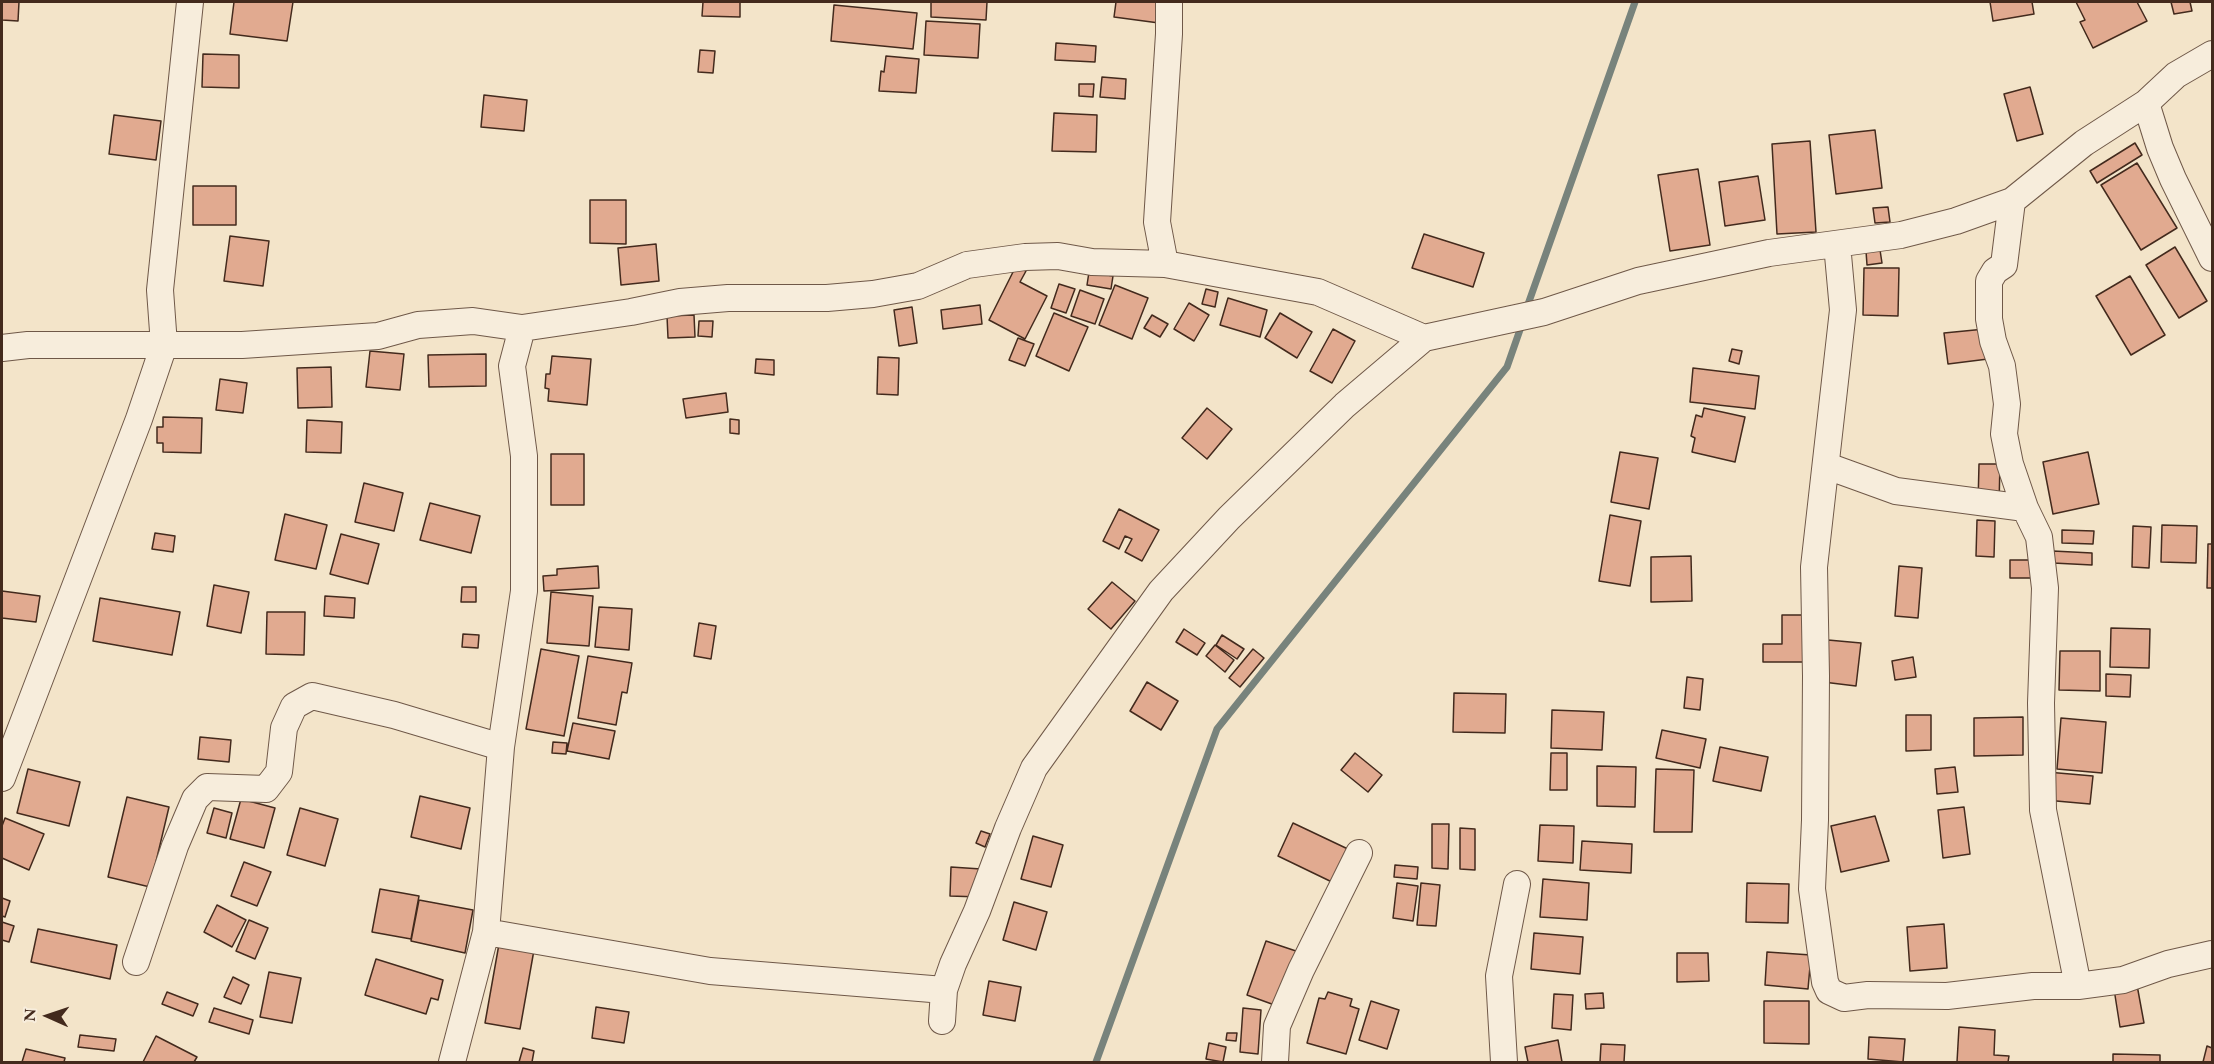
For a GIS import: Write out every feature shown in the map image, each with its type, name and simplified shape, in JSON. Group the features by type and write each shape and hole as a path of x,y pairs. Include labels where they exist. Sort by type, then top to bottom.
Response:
{"street":[{"path":"2,778 139,419 164,345 160,290 190,2"},
{"path":"1165,264 1157,222 1169,2"},
{"path":"942,1021 944,990 953,964 977,911 1008,828 1034,768 1161,591 1229,518 1345,405 1424,338 1544,312 1638,281 1690,269 1769,253 1901,235 1956,221 2012,201 2084,143 2146,103 2176,75 2212,54"},
{"path":"2146,103 2172,179 2212,258"},
{"path":"2012,201 2004,265 1995,271 1989,281 1989,319 1993,341 2002,366 2007,404 2004,434 2010,464 2025,508 2039,537 2045,588 2041,703 2043,810 2078,986"},
{"path":"1837,244 1843,310 1814,567 1816,676 1812,890 1825,981 1829,992 1844,998 1868,995 1947,996 2033,986 2078,986 2123,980 2168,964 2212,954"},
{"path":"2,348 28,345 242,345 378,336 418,325 473,321 522,328 631,312 680,302 728,298 826,298 873,294 918,286 967,265 1058,255 1092,262 1165,264 1318,292 1424,338"},
{"path":"452,1062 486,932 501,747 524,591 524,456 512,366 522,328"},
{"path":"1827,466 1896,491 2025,508"},
{"path":"136,962 175,846 195,799 207,787 266,789 279,772 285,728 294,706 312,696 394,715 501,747"},
{"path":"1275,1062 1277,1026 1301,970 1359,853"},
{"path":"1504,1062 1499,976 1517,884"},
{"path":"486,932 710,971 944,990"}],"building":[{"path":"2,2 19,2 18,21 2,20"},
{"path":"234,2 293,2 287,41 230,34"},
{"path":"703,2 740,2 740,17 702,16"},
{"path":"931,2 987,2 986,20 931,17"},
{"path":"1116,2 1162,2 1159,23 1114,17"},
{"path":"1990,2 2032,2 2034,14 1993,21"},
{"path":"2076,2 2137,2 2147,21 2093,48 2080,22 2085,20"},
{"path":"2171,2 2190,2 2192,11 2174,14"},
{"path":"834,5 917,13 913,49 831,41"},
{"path":"926,21 980,24 978,58 924,55"},
{"path":"1056,43 1096,46 1095,62 1055,60"},
{"path":"700,50 715,51 713,73 698,72"},
{"path":"203,54 239,55 239,88 202,87"},
{"path":"886,56 919,59 916,93 879,91 881,71 884,72"},
{"path":"1102,77 1126,79 1125,99 1100,97"},
{"path":"1079,84 1094,84 1093,97 1079,96"},
{"path":"2030,87 2043,134 2017,141 2004,94"},
{"path":"484,95 527,100 524,131 481,127"},
{"path":"1054,113 1097,115 1096,152 1052,151"},
{"path":"114,115 161,121 156,160 109,154"},
{"path":"1875,130 1882,188 1836,194 1829,135"},
{"path":"1810,141 1816,232 1777,234 1772,144"},
{"path":"2135,143 2142,155 2097,183 2090,171"},
{"path":"2137,163 2177,228 2141,250 2101,185"},
{"path":"1698,169 1710,245 1670,251 1658,175"},
{"path":"1758,176 1765,220 1725,226 1719,182"},
{"path":"193,186 236,186 236,225 193,225"},
{"path":"590,200 626,200 626,244 590,243"},
{"path":"1888,207 1890,222 1875,223 1873,208"},
{"path":"1424,234 1484,253 1473,287 1412,268"},
{"path":"230,236 269,241 263,286 224,281"},
{"path":"656,244 659,281 621,285 618,248"},
{"path":"2175,247 2207,301 2179,318 2146,265"},
{"path":"1880,250 1882,263 1867,265 1866,251"},
{"path":"1016,266 1026,271 1020,282 1047,296 1025,339 989,320"},
{"path":"1864,268 1899,268 1898,316 1863,315"},
{"path":"1089,272 1113,276 1111,289 1087,285"},
{"path":"2130,276 2165,335 2131,355 2096,296"},
{"path":"1059,284 1075,289 1066,313 1051,308"},
{"path":"1115,285 1148,298 1132,339 1099,325"},
{"path":"1206,289 1218,292 1215,307 1202,304"},
{"path":"1080,290 1104,299 1095,324 1071,316"},
{"path":"1228,298 1267,310 1260,337 1220,325"},
{"path":"1189,303 1209,315 1194,341 1174,329"},
{"path":"980,305 982,324 943,329 941,310"},
{"path":"912,307 917,343 899,346 894,310"},
{"path":"1054,313 1088,327 1069,371 1036,356"},
{"path":"1280,313 1312,332 1297,358 1265,338"},
{"path":"694,315 695,337 668,338 667,316"},
{"path":"1152,315 1168,324 1160,337 1144,328"},
{"path":"699,321 713,321 712,337 698,336"},
{"path":"1333,329 1355,341 1332,383 1310,371"},
{"path":"1985,329 1988,359 1948,364 1944,333"},
{"path":"1018,338 1034,344 1025,366 1009,360"},
{"path":"1732,349 1742,351 1739,364 1729,361"},
{"path":"370,351 404,354 400,390 366,387"},
{"path":"486,354 486,386 429,387 428,355"},
{"path":"552,356 591,359 587,405 548,401 549,389 545,388 546,374 550,374"},
{"path":"878,357 899,358 898,395 877,394"},
{"path":"756,359 774,360 774,375 755,373"},
{"path":"331,367 332,407 298,408 297,368"},
{"path":"1693,368 1759,376 1755,409 1690,402"},
{"path":"220,379 247,383 243,413 216,410"},
{"path":"726,393 728,412 686,418 683,399"},
{"path":"1207,408 1232,429 1207,459 1182,438"},
{"path":"1704,408 1745,417 1735,462 1692,452 1695,438 1691,436 1696,415 1702,417"},
{"path":"163,417 202,418 201,453 163,452 163,443 157,443 157,427 163,427"},
{"path":"730,419 739,420 739,434 730,433"},
{"path":"307,420 342,422 341,453 306,452"},
{"path":"1620,452 1658,458 1649,509 1611,502"},
{"path":"2088,452 2099,504 2053,514 2043,462"},
{"path":"551,454 584,454 584,505 551,505"},
{"path":"1979,464 2000,464 1999,504 1978,504"},
{"path":"364,483 403,493 394,531 355,522"},
{"path":"430,503 480,516 471,553 420,540"},
{"path":"1119,509 1159,530 1142,561 1125,552 1132,539 1125,536 1119,549 1103,541"},
{"path":"285,514 327,525 316,569 275,560"},
{"path":"1610,515 1641,521 1630,586 1599,581"},
{"path":"1977,520 1995,521 1994,557 1976,556"},
{"path":"2162,525 2197,526 2196,563 2161,562"},
{"path":"2133,526 2151,527 2149,568 2132,567"},
{"path":"2062,530 2094,531 2093,544 2062,543"},
{"path":"155,533 175,536 173,552 152,549"},
{"path":"341,534 379,544 368,584 330,574"},
{"path":"2208,544 2212,544 2212,588 2207,588"},
{"path":"2053,551 2092,553 2092,565 2053,563"},
{"path":"1691,556 1692,601 1651,602 1651,557"},
{"path":"2010,560 2031,560 2031,578 2010,578"},
{"path":"598,566 599,588 544,591 543,576 557,575 557,569"},
{"path":"1899,566 1922,568 1918,618 1895,616"},
{"path":"1112,582 1135,601 1111,629 1088,609"},
{"path":"214,585 249,592 241,633 207,626"},
{"path":"462,587 476,587 476,602 461,602"},
{"path":"2,591 40,596 36,622 2,618"},
{"path":"551,592 593,596 589,646 547,643"},
{"path":"325,596 355,598 354,618 324,616"},
{"path":"100,598 180,612 172,655 93,641"},
{"path":"599,607 632,609 629,650 595,647"},
{"path":"267,612 305,612 304,655 266,654"},
{"path":"1782,615 1806,615 1806,662 1763,662 1763,644 1782,644"},
{"path":"699,623 716,626 711,659 694,656"},
{"path":"2111,628 2150,629 2149,668 2110,667"},
{"path":"1184,629 1205,643 1197,655 1176,642"},
{"path":"463,634 479,635 478,648 462,647"},
{"path":"1222,635 1244,649 1237,659 1216,645"},
{"path":"1828,640 1861,643 1856,686 1823,682"},
{"path":"1215,645 1234,660 1225,672 1206,656"},
{"path":"541,649 579,656 564,736 526,729"},
{"path":"1253,649 1264,658 1240,687 1229,678"},
{"path":"2060,651 2100,651 2100,691 2059,690"},
{"path":"588,656 632,663 627,693 622,692 616,725 578,718"},
{"path":"1913,657 1916,677 1895,680 1892,661"},
{"path":"2106,674 2131,675 2130,697 2106,696"},
{"path":"1687,677 1703,679 1700,710 1684,708"},
{"path":"1147,682 1178,701 1161,730 1130,711"},
{"path":"1454,693 1506,694 1505,733 1453,732"},
{"path":"1552,710 1604,712 1602,750 1551,748"},
{"path":"1906,715 1931,715 1931,750 1906,751"},
{"path":"2023,717 2023,755 1974,756 1974,718"},
{"path":"2061,718 2106,722 2102,773 2057,769"},
{"path":"573,723 615,731 609,759 567,751"},
{"path":"1662,730 1706,739 1700,768 1656,758"},
{"path":"200,737 231,740 229,762 198,759"},
{"path":"553,742 567,743 566,754 552,753"},
{"path":"1720,747 1768,757 1761,791 1713,781"},
{"path":"1355,753 1382,775 1368,792 1341,770"},
{"path":"1551,753 1567,753 1567,790 1550,790"},
{"path":"1597,766 1636,767 1635,807 1597,806"},
{"path":"1955,767 1958,792 1937,794 1935,769"},
{"path":"28,769 80,782 69,826 17,813"},
{"path":"1656,769 1694,770 1692,832 1654,832"},
{"path":"2047,772 2093,776 2090,804 2045,800"},
{"path":"420,796 470,808 461,849 411,837"},
{"path":"127,797 169,807 150,887 108,877"},
{"path":"241,799 275,808 264,848 230,839"},
{"path":"1964,807 1970,854 1943,858 1938,810"},
{"path":"214,808 232,813 226,838 207,833"},
{"path":"300,808 338,819 325,866 287,855"},
{"path":"1875,816 1889,861 1841,872 1831,826"},
{"path":"5,818 44,834 29,870 2,858 2,826"},
{"path":"1293,823 1350,850 1334,883 1278,856"},
{"path":"1432,824 1449,824 1448,869 1432,868"},
{"path":"1540,825 1574,826 1573,863 1538,861"},
{"path":"1460,828 1475,829 1475,870 1460,869"},
{"path":"981,831 990,834 985,847 976,843"},
{"path":"1033,836 1063,845 1051,887 1021,879"},
{"path":"1582,841 1632,844 1631,873 1580,870"},
{"path":"244,862 271,872 257,906 231,896"},
{"path":"1395,865 1418,867 1417,879 1394,877"},
{"path":"951,867 981,869 980,897 950,896"},
{"path":"1543,879 1589,883 1587,920 1540,917"},
{"path":"1397,883 1418,886 1413,921 1393,918"},
{"path":"1421,883 1440,885 1436,926 1417,925"},
{"path":"1747,883 1789,884 1788,923 1746,922"},
{"path":"380,889 419,896 411,939 372,932"},
{"path":"2,898 10,901 5,917 2,916"},
{"path":"419,900 473,910 465,953 411,941"},
{"path":"1014,902 1047,912 1036,950 1003,940"},
{"path":"217,905 246,920 232,947 204,932"},
{"path":"249,920 268,928 255,959 236,951"},
{"path":"2,922 14,926 9,942 2,940"},
{"path":"1944,924 1947,968 1910,971 1907,927"},
{"path":"38,929 117,945 110,979 31,962"},
{"path":"1534,933 1583,937 1580,974 1531,969"},
{"path":"1266,941 1299,952 1280,1007 1247,995"},
{"path":"499,944 534,950 520,1029 485,1023"},
{"path":"1767,952 1811,955 1808,989 1765,985"},
{"path":"1677,953 1708,953 1709,981 1677,982"},
{"path":"376,959 443,980 438,1000 431,998 426,1014 365,995"},
{"path":"269,972 301,978 292,1023 260,1017"},
{"path":"233,977 249,985 241,1004 224,997"},
{"path":"989,981 1021,987 1015,1021 983,1015"},
{"path":"2137,985 2144,1023 2120,1027 2114,989"},
{"path":"167,992 198,1004 193,1016 162,1004"},
{"path":"1328,992 1352,999 1350,1006 1359,1009 1346,1054 1307,1043 1319,998 1325,999"},
{"path":"1603,993 1604,1008 1586,1009 1585,994"},
{"path":"1554,994 1573,995 1571,1030 1552,1028"},
{"path":"1371,1001 1399,1010 1387,1049 1359,1040"},
{"path":"1764,1001 1809,1001 1809,1044 1764,1043"},
{"path":"596,1007 629,1012 624,1043 592,1038"},
{"path":"214,1008 253,1020 249,1034 209,1022"},
{"path":"1243,1008 1261,1010 1258,1054 1240,1052"},
{"path":"1959,1027 1995,1030 1994,1055 2009,1056 2008,1062 1957,1062"},
{"path":"1227,1033 1237,1033 1236,1041 1226,1040"},
{"path":"80,1035 116,1039 114,1051 78,1047"},
{"path":"156,1036 197,1057 194,1062 143,1062"},
{"path":"1869,1037 1905,1039 1903,1062 1868,1059"},
{"path":"1558,1040 1562,1062 1528,1062 1525,1047"},
{"path":"1209,1043 1226,1047 1223,1062 1206,1059"},
{"path":"1601,1044 1625,1045 1624,1062 1600,1062"},
{"path":"2207,1046 2212,1048 2212,1062 2203,1062"},
{"path":"523,1048 534,1051 532,1062 519,1062"},
{"path":"26,1049 65,1058 64,1062 22,1062"},
{"path":"2113,1054 2160,1055 2160,1062 2113,1062"}],"waterway":[{"path":"1526,310 1635,2"},
{"path":"1096,1062 1217,729 1507,367 1522,324"}]}
